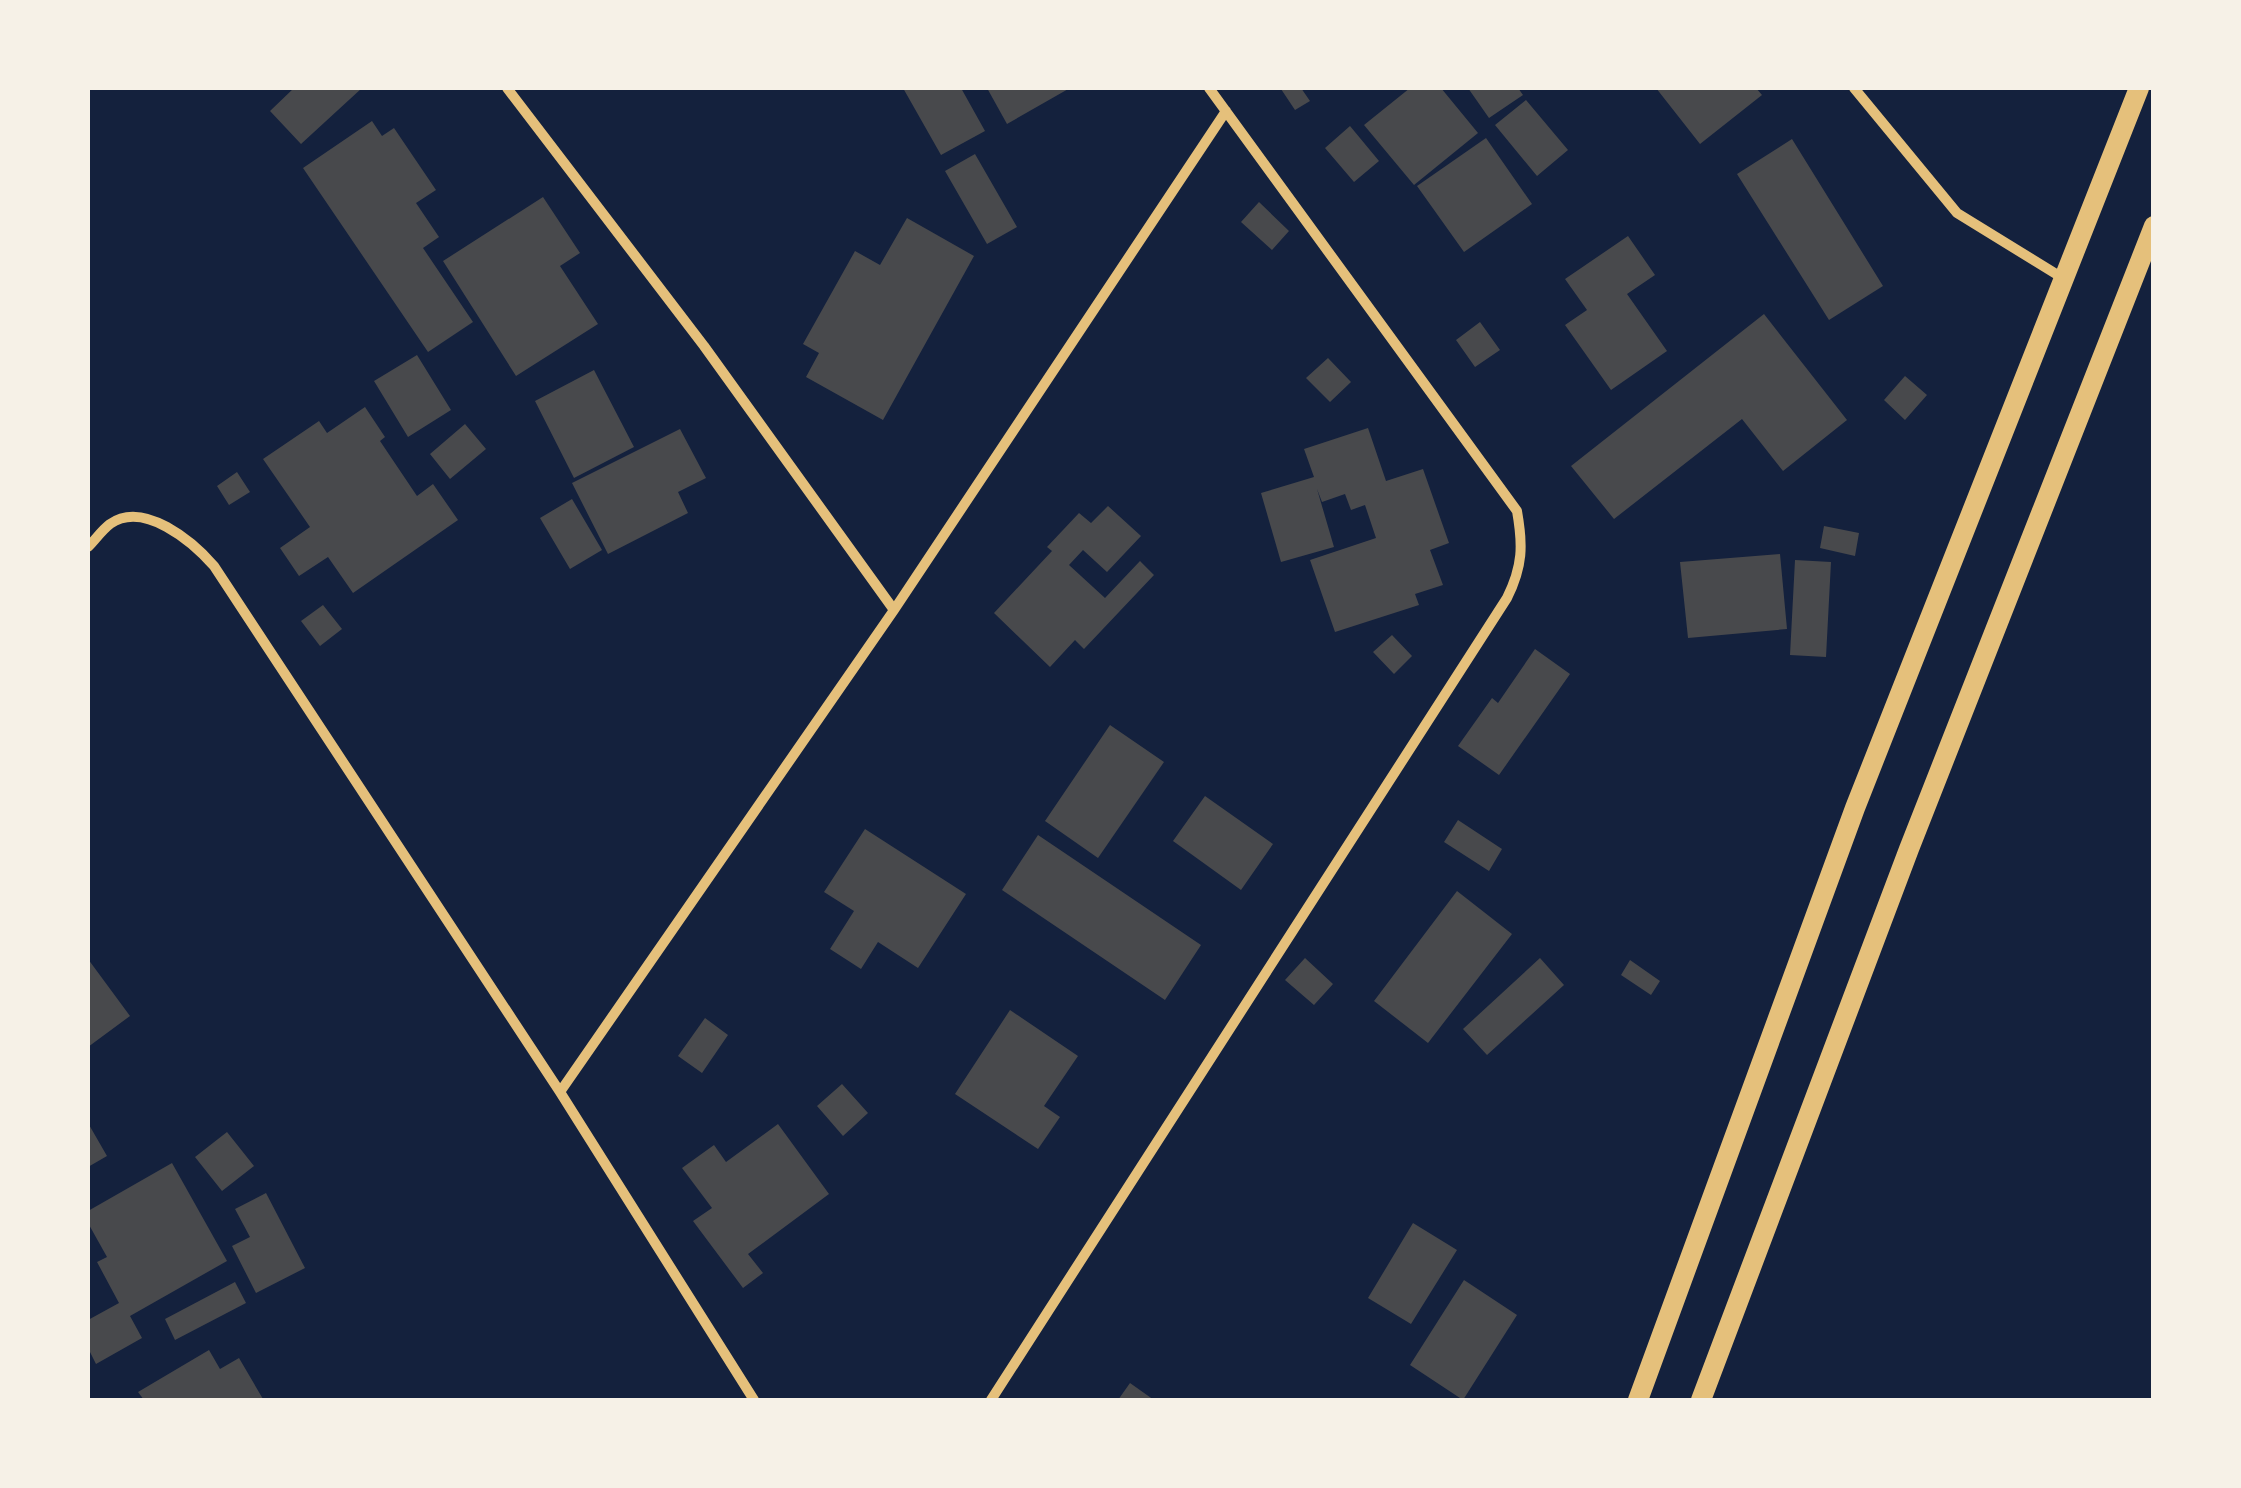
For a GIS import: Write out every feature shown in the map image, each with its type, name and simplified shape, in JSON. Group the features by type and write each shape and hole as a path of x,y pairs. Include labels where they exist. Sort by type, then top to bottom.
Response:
{"main road":[{"path":"1638,1400 1854,808 2140,88"},
{"path":"1701,1400 1909,849 2154,226"}],"street":[{"path":"507,88 704,346 894,610"},
{"path":"991,1400 1520,572 1524,548 1517,511 1209,88"},
{"path":"1854,88 1957,213 2062,277"},
{"path":"560,1092 894,610 1226,111"},
{"path":"88,547 113,522 135,517 193,542 214,566 560,1092 754,1400"}],"building":[{"path":"294,88 362,88 301,144 270,111"},
{"path":"903,88 961,88 985,131 941,155"},
{"path":"987,88 1070,88 1007,124"},
{"path":"1301,88 1310,101 1295,110 1281,89"},
{"path":"1410,88 1441,88 1478,133 1414,185 1364,125"},
{"path":"1468,88 1518,88 1523,95 1489,118"},
{"path":"1656,88 1756,88 1762,95 1700,144"},
{"path":"1526,100 1568,150 1537,176 1495,125"},
{"path":"372,121 382,136 394,128 436,190 416,203 439,237 423,248 473,322 428,352 303,168"},
{"path":"1350,126 1379,161 1354,182 1325,148"},
{"path":"1486,138 1532,204 1464,252 1417,186"},
{"path":"1792,139 1883,286 1829,320 1737,174"},
{"path":"975,154 1017,227 987,244 945,171"},
{"path":"543,197 580,253 560,266 598,324 516,376 443,261"},
{"path":"1259,202 1289,231 1272,250 1241,222"},
{"path":"907,218 974,256 883,420 806,377 819,353 803,344 855,251 880,265"},
{"path":"1628,236 1655,275 1627,294 1667,351 1611,390 1565,325 1587,310 1565,279"},
{"path":"1764,314 1847,420 1783,471 1742,419 1614,519 1571,466"},
{"path":"1480,322 1500,350 1475,367 1456,340"},
{"path":"417,355 451,410 408,437 374,381"},
{"path":"1328,358 1351,382 1330,402 1306,378"},
{"path":"594,370 634,447 574,478 535,401"},
{"path":"1905,376 1927,395 1905,420 1884,400"},
{"path":"365,407 385,437 380,441 417,496 433,484 458,520 353,593 328,557 299,576 280,548 310,527 263,459 319,421 327,433"},
{"path":"465,424 486,449 450,479 430,454"},
{"path":"1368,428 1386,481 1423,469 1449,543 1430,550 1443,585 1415,594 1419,605 1335,632 1310,560 1376,538 1365,505 1351,510 1345,494 1322,502 1317,489 1334,547 1281,562 1261,493 1314,477 1304,449"},
{"path":"680,429 706,478 678,492 688,513 608,554 572,483"},
{"path":"237,472 250,492 229,505 217,486"},
{"path":"572,499 602,550 570,569 540,518"},
{"path":"1108,506 1141,536 1107,572 1083,550 1069,565 1105,598 1140,561 1154,575 1084,649 1075,640 1050,667 994,613 1052,551 1047,547 1079,513 1091,523"},
{"path":"1824,526 1859,533 1855,556 1820,548"},
{"path":"1780,554 1787,629 1688,638 1680,562"},
{"path":"1795,560 1831,562 1826,657 1790,655"},
{"path":"323,605 342,629 320,646 301,621"},
{"path":"1392,635 1412,656 1394,674 1373,652"},
{"path":"1535,649 1570,674 1499,775 1458,746 1492,698 1498,703"},
{"path":"1110,725 1164,762 1098,858 1045,821"},
{"path":"1205,796 1273,844 1241,890 1173,841"},
{"path":"1458,820 1502,849 1489,871 1444,842"},
{"path":"865,829 966,894 918,968 878,942 861,969 830,949 854,911 824,892"},
{"path":"1038,835 1201,945 1165,1000 1002,890"},
{"path":"1457,891 1512,934 1428,1043 1374,1001"},
{"path":"1305,958 1333,984 1314,1005 1285,980"},
{"path":"1540,958 1564,985 1487,1055 1463,1029"},
{"path":"88,959 130,1016 88,1047"},
{"path":"1630,960 1660,981 1651,995 1621,975"},
{"path":"1010,1010 1078,1056 1044,1106 1060,1117 1038,1149 955,1094"},
{"path":"705,1018 728,1035 702,1073 678,1056"},
{"path":"842,1084 868,1113 843,1136 817,1106"},
{"path":"88,1123 107,1156 88,1167"},
{"path":"778,1124 829,1194 748,1254 763,1273 743,1288 693,1221 712,1208 682,1168 714,1145 726,1162"},
{"path":"227,1132 254,1166 222,1191 195,1157"},
{"path":"172,1163 227,1261 130,1316 142,1338 96,1364 88,1348 88,1320 119,1303 97,1262 107,1257 88,1223 88,1211"},
{"path":"266,1193 305,1268 256,1293 232,1246 250,1237 235,1209"},
{"path":"1413,1223 1457,1250 1411,1324 1368,1298"},
{"path":"1464,1280 1517,1315 1463,1400 1410,1365"},
{"path":"235,1282 246,1303 175,1340 165,1319"},
{"path":"209,1350 220,1369 239,1358 263,1399 144,1400 138,1392"},
{"path":"1130,1383 1154,1400 1118,1400"}]}
